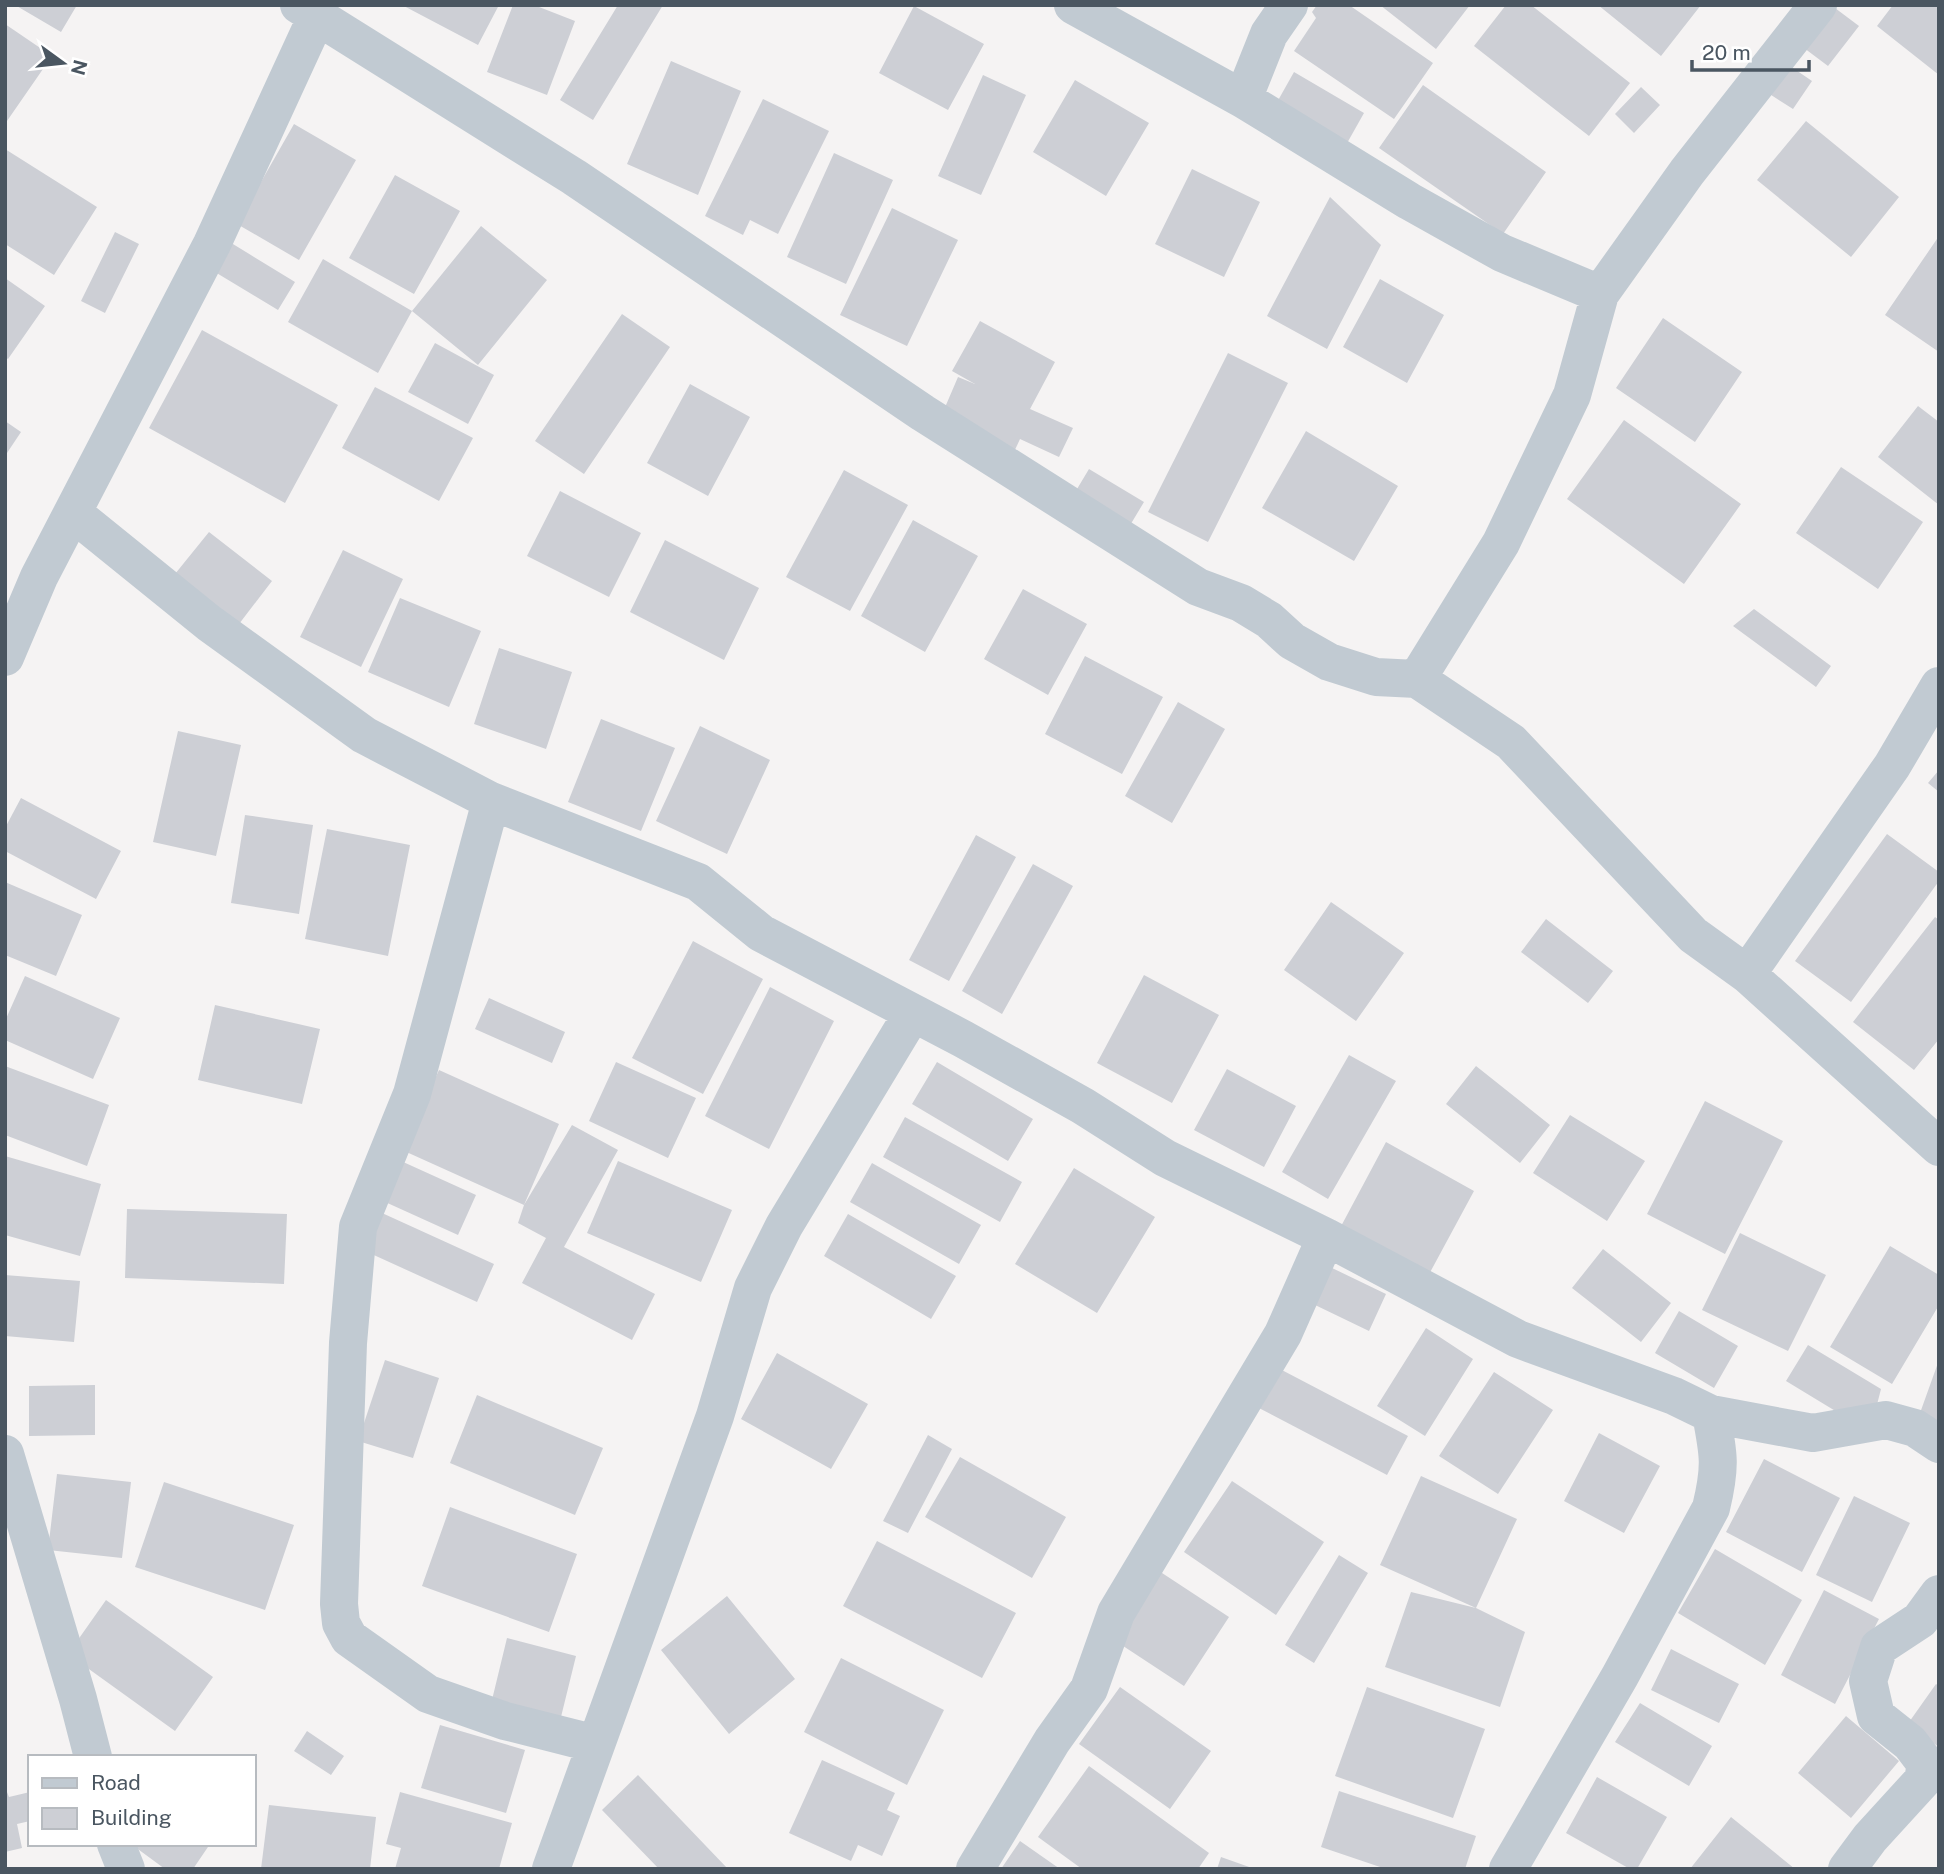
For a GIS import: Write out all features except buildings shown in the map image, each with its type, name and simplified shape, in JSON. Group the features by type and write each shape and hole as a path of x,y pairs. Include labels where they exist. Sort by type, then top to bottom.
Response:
{"street":[{"path":"1073,5 1243,99 1409,201 1502,253 1600,294"},
{"path":"1243,99 1269,34 1289,5"},
{"path":"1417,679 1501,543 1572,395 1600,294 1687,172 1818,5"},
{"path":"5,657 39,577 212,244 307,12 574,177 923,413 1198,587 1241,603 1269,620 1292,641 1329,663 1376,677 1417,679 1511,742 1693,935 1747,974 1939,1147"},
{"path":"73,513 209,623 364,735 491,801 698,882 761,933 963,1039 1083,1106 1165,1158 1326,1237 1518,1339 1674,1396 1711,1414 1813,1433 1886,1420 1915,1428 1939,1444"},
{"path":"1747,974 1892,766 1939,685"},
{"path":"491,801 412,1094 358,1227 348,1343 341,1623 349,1637 428,1694 505,1721 596,1744"},
{"path":"551,1869 715,1416 753,1289 784,1226 912,1013"},
{"path":"975,1869 1052,1741 1089,1689 1116,1613 1283,1335 1326,1237"},
{"path":"1508,1869 1620,1676 1711,1508 1720,1456 1711,1414"},
{"path":"5,1454 92,1755"},
{"path":"1847,1869 1870,1838 1923,1780 1926,1764 1910,1744 1876,1716 1868,1681 1879,1647 1920,1620 1939,1594"},
{"path":"117,1846 126,1869"}]}
